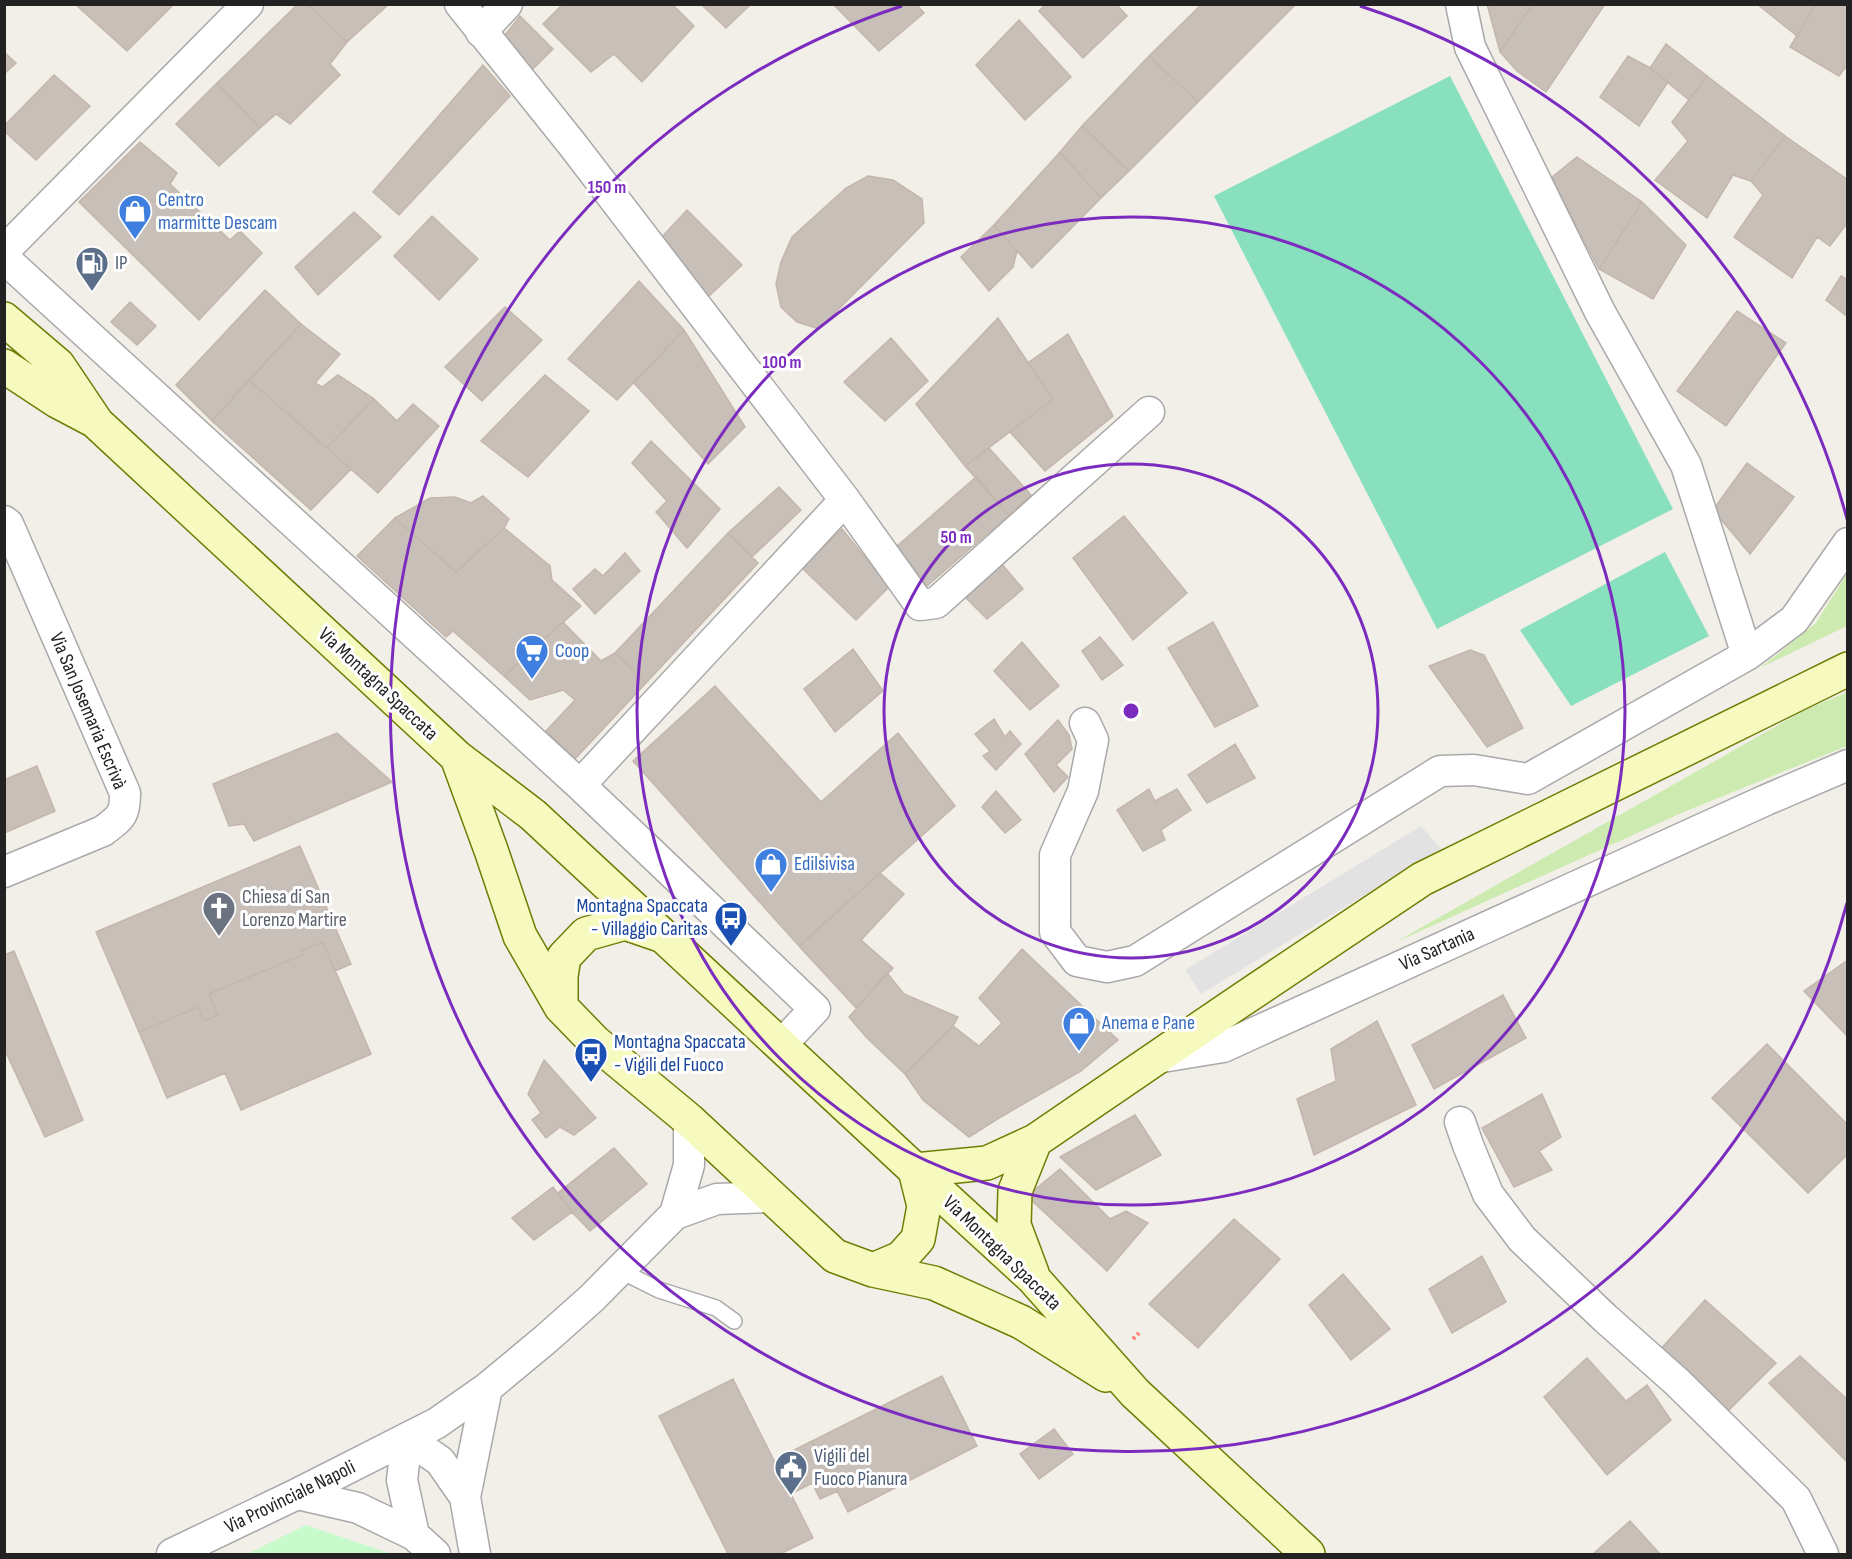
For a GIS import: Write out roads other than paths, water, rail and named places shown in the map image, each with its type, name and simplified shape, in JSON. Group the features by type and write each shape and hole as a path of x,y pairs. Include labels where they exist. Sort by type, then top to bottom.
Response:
{"main road":[{"name":"Via Montagna Spaccata","path":"4,319 58,365 97,423 457,757 533,815 1034,1278 1135,1393 1308,1554"},
{"name":"Via Montagna Spaccata","path":"4,366 57,402 97,423"},
{"path":"1155,1058 1422,879 1848,669"},
{"name":"Via Montagna Spaccata","path":"457,757 520,936 561,1007 595,1042 689,1120 835,1256 873,1270 934,1283 1021,1322 1135,1393"},
{"path":"561,1007 561,976 564,957 586,934 625,923 667,938"},
{"name":"Via Sartania","path":"915,1170 987,1163 1035,1141 1155,1058"},
{"path":"1034,1278 1014,1225 1015,1191 1035,1141"},
{"path":"873,1270 901,1258 918,1239 924,1206 915,1170"}],"street":[{"path":"4,251 248,4"},
{"path":"460,4 572,144 845,500 920,605 936,603 1149,411"},
{"path":"481,32 507,4"},
{"path":"1461,4 1470,47 1600,312 1686,465 1747,655"},
{"path":"4,258 580,785 815,1009 781,1045"},
{"path":"580,785 845,500"},
{"name":"Via San Josemaria Escrivà","path":"4,521 13,535 125,793 125,810 103,831 4,872"},
{"path":"1085,723 1093,740 1083,791 1055,855 1055,932 1077,961 1107,967 1135,961 1440,771 1474,770 1528,779 1747,655 1794,620 1848,543"},
{"name":"Via Sartania","path":"1155,1058 1223,1047 1766,800 1848,765"},
{"path":"675,1214 689,1165 689,1120"},
{"path":"1460,1122 1488,1194 1522,1239 1677,1382 1796,1499 1823,1554"},
{"path":"675,1214 717,1199 772,1197"},
{"name":"Via Provinciale Napoli","path":"172,1554 437,1423 487,1388 546,1339 592,1298 675,1214"},
{"path":"476,1554 465,1497 487,1388"},
{"path":"425,1545 402,1480 407,1438 440,1461 465,1497"},
{"path":"297,1494 358,1508 425,1545"}],"lane":[{"path":"619,1270 659,1290 716,1308 734,1321"}],"place":[{"name":"Centro marmitte Descam","path":"135,240"},
{"name":"IP","path":"92,292"},
{"name":"Coop","path":"532,680"},
{"name":"Edilsivisa","path":"771,893"},
{"name":"Chiesa di San Lorenzo Martire","path":"219,937"},
{"name":"Montagna Spaccata - Villaggio Caritas","path":"731,947"},
{"name":"Anema e Pane","path":"1079,1052"},
{"name":"Montagna Spaccata - Vigili del Fuoco","path":"591,1083"},
{"name":"Vigili del Fuoco Pianura","path":"791,1496"}]}
